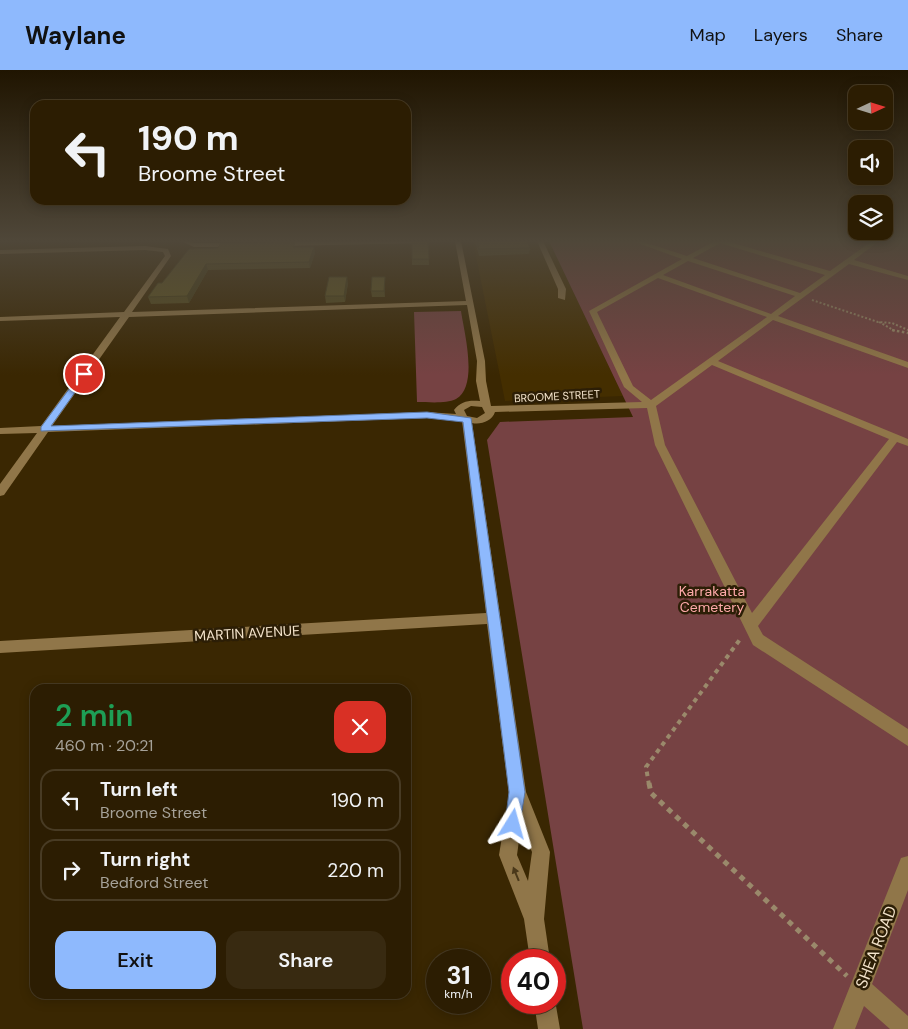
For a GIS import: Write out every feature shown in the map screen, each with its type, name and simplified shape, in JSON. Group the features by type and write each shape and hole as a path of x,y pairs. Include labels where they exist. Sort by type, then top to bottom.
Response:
{"street":[{"path":"0,492 147,286"},
{"path":"467,286 481,361 481,381 488,410"},
{"path":"561,286 562,298"},
{"path":"637,286 593,311 594,318 629,387 651,405 660,446 758,640 908,738"},
{"path":"686,286 908,365"},
{"path":"770,286 801,296"},
{"path":"651,405 815,286"},
{"path":"0,319 470,303"},
{"path":"711,361 908,443"},
{"path":"481,381 470,403 467,417 472,440 517,792 541,852 534,919"},
{"path":"470,403 488,410"},
{"name":"BROOME STREET","path":"488,410 651,405"},
{"path":"0,431 427,415 467,417 488,410"},
{"path":"751,626 895,438"},
{"name":"MARTIN AVENUE","path":"0,647 495,618"},
{"path":"517,792 508,855 534,919 538,949"},
{"name":"SHEA ROAD","path":"844,1029 908,865"},
{"path":"860,988 906,1029"},
{"path":"547,1014 549,1029"}],"path":[{"path":"801,296 878,322 892,323 908,332"},
{"path":"878,322 885,328 898,332 908,332"},
{"path":"751,626 646,767 651,793 860,988"}],"shaded area":[{"path":"482,286 570,286 623,396 505,401"}],"green space":[{"name":"Karrakatta Cemetery","path":"570,286 908,286 908,1029 583,1029 487,440 500,422 633,417"},
{"path":"461,311 468,358 467,383 463,392 456,399 447,402 417,402 414,312"}],"building":[{"path":"156,286 193,286 187,296 148,297"},
{"path":"327,286 346,286 344,296 325,296"},
{"path":"371,286 384,286 384,291 371,291"}],"route":[{"path":"84,374 44,429 427,415 468,420 517,792 513,824"}]}
